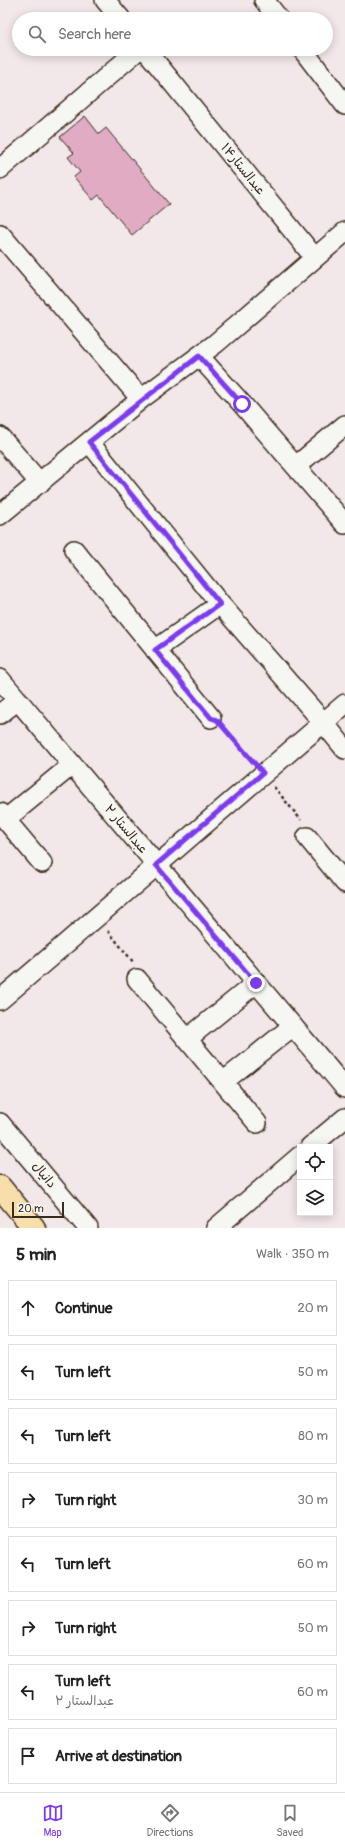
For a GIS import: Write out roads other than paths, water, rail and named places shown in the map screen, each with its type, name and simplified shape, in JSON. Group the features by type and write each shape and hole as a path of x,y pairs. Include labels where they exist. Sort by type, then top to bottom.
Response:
{"highway":[{"path":"0,1187 34,1228"}],"street":[{"path":"105,0 115,12"},
{"path":"264,0 273,12"},
{"path":"0,169 131,56"},
{"name":"عبدالستار۱۴","path":"151,56 315,258"},
{"path":"307,56 345,105"},
{"path":"0,515 141,400 199,356 345,232"},
{"path":"0,234 141,400"},
{"path":"199,356 345,524"},
{"path":"296,466 345,425"},
{"path":"0,437 40,483"},
{"path":"89,442 220,604 345,749"},
{"path":"74,550 211,718"},
{"path":"155,650 220,604"},
{"name":"عبدالستار ۲","path":"0,679 345,1088"},
{"path":"0,714 18,700"},
{"path":"0,1000 345,704"},
{"path":"42,863 3,816 72,765"},
{"path":"307,837 345,883"},
{"path":"137,979 257,1123"},
{"path":"187,1039 256,983"},
{"path":"223,1082 293,1026"},
{"path":"314,1144 345,1118"},
{"name":"دانیال","path":"0,1123 88,1228"},
{"path":"216,1228 297,1159"}]}
